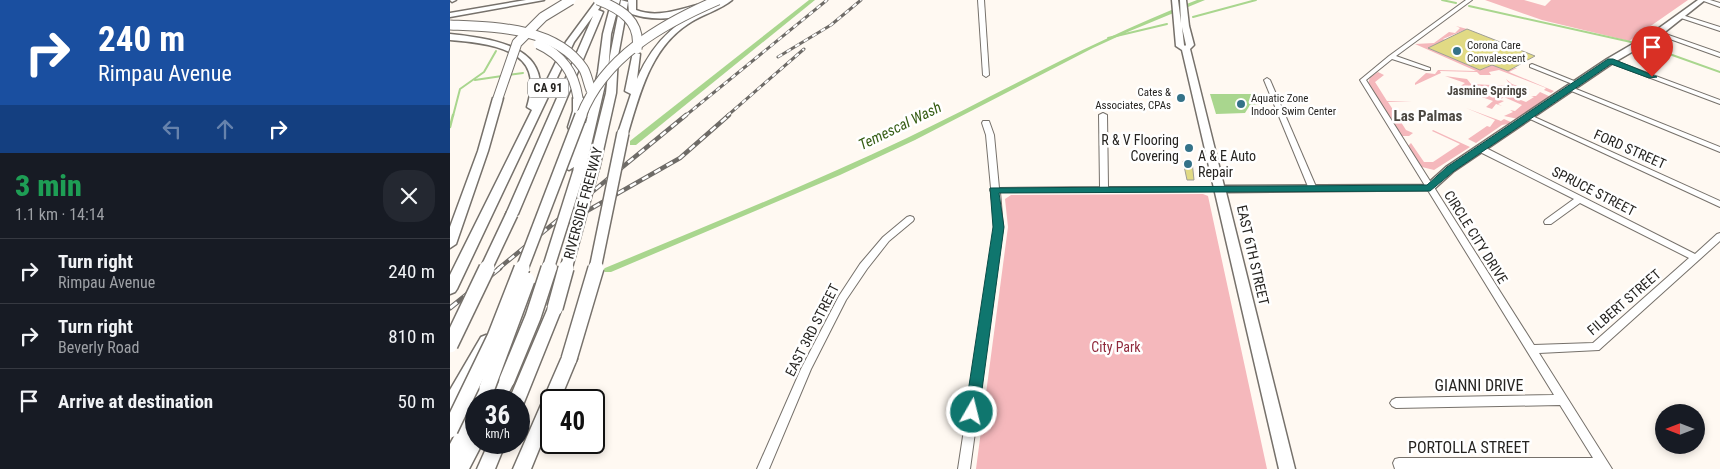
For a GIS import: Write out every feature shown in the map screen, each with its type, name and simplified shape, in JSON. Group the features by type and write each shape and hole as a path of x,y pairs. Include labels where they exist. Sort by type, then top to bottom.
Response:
{"highway":[{"path":"450,7 489,0"},
{"path":"450,7 504,0"},
{"path":"450,14 534,0 550,0"},
{"path":"450,244 483,151 498,98 517,43 532,25 571,0"},
{"path":"556,389 569,359 594,270 623,133 639,43 636,25 624,12 601,0"},
{"name":"CA 91","path":"503,181 570,42 601,0"},
{"name":"CA 91","path":"450,345 512,214 601,0"},
{"path":"450,405 495,323 568,169 603,72 607,34 616,0"},
{"name":"RIVERSIDE FREEWAY","path":"521,389 554,308 593,169 611,93 614,56 625,0"},
{"path":"632,0 631,8 636,12 656,15 690,10 709,0"},
{"path":"450,412 474,365 506,291 583,94 616,56 638,38 670,19 709,0"},
{"path":"450,430 496,337 588,98 608,70 636,44 675,20 718,0"},
{"path":"623,133 644,70 661,43 693,17 728,0"},
{"path":"450,26 507,30 531,34 554,43 576,57 588,75 592,90 590,106 491,389"},
{"path":"450,26 490,32 541,45 558,56 571,70 578,98 568,169 534,318 507,380 497,389"},
{"path":"450,37 502,45 519,54 534,69 537,79 537,92 503,181 450,289"},
{"path":"522,469 540,426"},
{"path":"450,461 465,433"},
{"path":"460,469 468,454"},
{"path":"486,469 493,454"}],"main road":[{"path":"1220,189 1430,188 1450,169 1530,117 1610,61 1658,33 1703,0"},
{"name":"EAST 6TH STREET","path":"1178,1 1180,17 1190,45 1186,50 1287,469"}],"street":[{"path":"981,0 986,75"},
{"name":"CIRCLE CITY DRIVE","path":"1469,0 1363,80 1604,467"},
{"path":"1703,0 1720,4"},
{"path":"1680,16 1720,29"},
{"path":"1658,33 1720,55"},
{"path":"1391,57 1428,69"},
{"path":"1610,61 1720,102"},
{"path":"1532,66 1720,150"},
{"path":"1267,80 1313,190"},
{"path":"1103,115 1104,190"},
{"name":"FORD STREET","path":"1530,117 1720,204"},
{"path":"964,469 999,227 990,135 986,123"},
{"name":"SPRUCE STREET","path":"1480,149 1696,258"},
{"path":"994,190 1220,189"},
{"path":"1548,222 1580,199"},
{"name":"EAST 3RD STREET","path":"763,469 815,351 842,300 884,242 910,219"},
{"name":"FILBERT STREET","path":"1530,349 1595,347 1720,236"},
{"name":"GIANNI DRIVE","path":"1396,403 1562,400"},
{"name":"PORTOLLA STREET","path":"1400,466 1540,466"},
{"path":"1540,466 1604,467"}],"green space":[{"path":"1485,0 1524,0 1545,6 1551,0 1688,0 1629,41 1542,20"},
{"path":"1456,26 1467,29 1443,39 1445,40 1428,48 1480,70 1499,62 1498,67 1507,71 1517,68 1509,72 1554,91 1551,93 1544,90 1546,88 1499,70 1489,72 1491,75 1480,75 1477,72 1440,71 1441,73 1415,85 1426,73 1435,74 1438,70 1476,71 1415,44 1434,43 1449,32 1455,33 1460,28"},
{"path":"1378,72 1384,75 1375,82 1387,101 1412,102 1388,102 1406,130 1413,133 1409,136 1401,136 1368,84 1370,77"},
{"path":"1445,76 1467,79 1471,84 1511,86 1506,79 1512,84 1523,88 1520,90 1523,92 1518,91 1515,94 1511,93 1508,95 1526,102 1534,97 1531,96 1536,96 1540,92 1551,97 1518,119 1504,116 1513,112 1510,110 1515,111 1522,105 1504,97 1500,100 1504,101 1498,104 1502,106 1496,104 1492,109 1486,107 1493,101 1462,90 1455,94 1449,92 1454,91 1452,88 1456,89 1465,83"},
{"path":"1466,108 1501,121 1504,119 1513,123 1502,125 1476,143 1468,139 1487,126 1490,127 1495,120"},
{"path":"1432,131 1470,147 1434,170 1422,167 1408,146 1411,143 1424,162 1433,162 1460,144"},
{"name":"City Park","path":"1203,194 1208,196 1267,469 976,469 1008,227 1005,199 1011,195"}],"shaded area":[{"name":"Aquatic Zone Indoor Swim Center","path":"1210,94 1267,94 1270,103 1250,105 1245,113 1216,114"}],"building":[{"name":"Corona Care Convalescent","path":"1467,29 1535,56 1508,71 1492,65 1480,70 1428,48"},
{"path":"1183,161 1192,161 1194,180 1187,180"}],"waterway":[{"path":"633,143 812,0"},
{"name":"Temescal Wash","path":"608,270 875,156 1091,47 1164,14 1202,0"},
{"path":"1193,17 1256,0"},
{"path":"1442,0 1456,3"},
{"path":"1469,6 1631,42"},
{"path":"1108,38 1167,24"},
{"path":"1647,46 1720,72"},
{"path":"453,116 460,89 484,72 496,51"},
{"path":"508,75 523,73"},
{"path":"475,80 502,76"},
{"path":"450,127 453,115"}],"railway":[{"path":"685,116 827,0"},
{"path":"778,57 831,25 861,0"},
{"path":"727,116 804,49"},
{"path":"498,269 686,115"},
{"path":"557,228 680,158 729,115"},
{"path":"450,308 500,268"}],"place":[{"name":"Corona Care Convalescent","path":"1457,51"},
{"name":"Cates & Associates, CPAs","path":"1181,98"},
{"name":"Aquatic Zone Indoor Swim Center","path":"1241,104"},
{"name":"R & V Flooring Covering","path":"1189,148"},
{"name":"A & E Auto Repair","path":"1188,164"}],"district":[{"name":"Jasmine Springs","path":"1487,91"},
{"name":"Las Palmas","path":"1428,116"}],"route":[{"path":"972,412 999,227 994,190 1430,188 1450,169 1530,117 1610,61 1652,77"}]}
